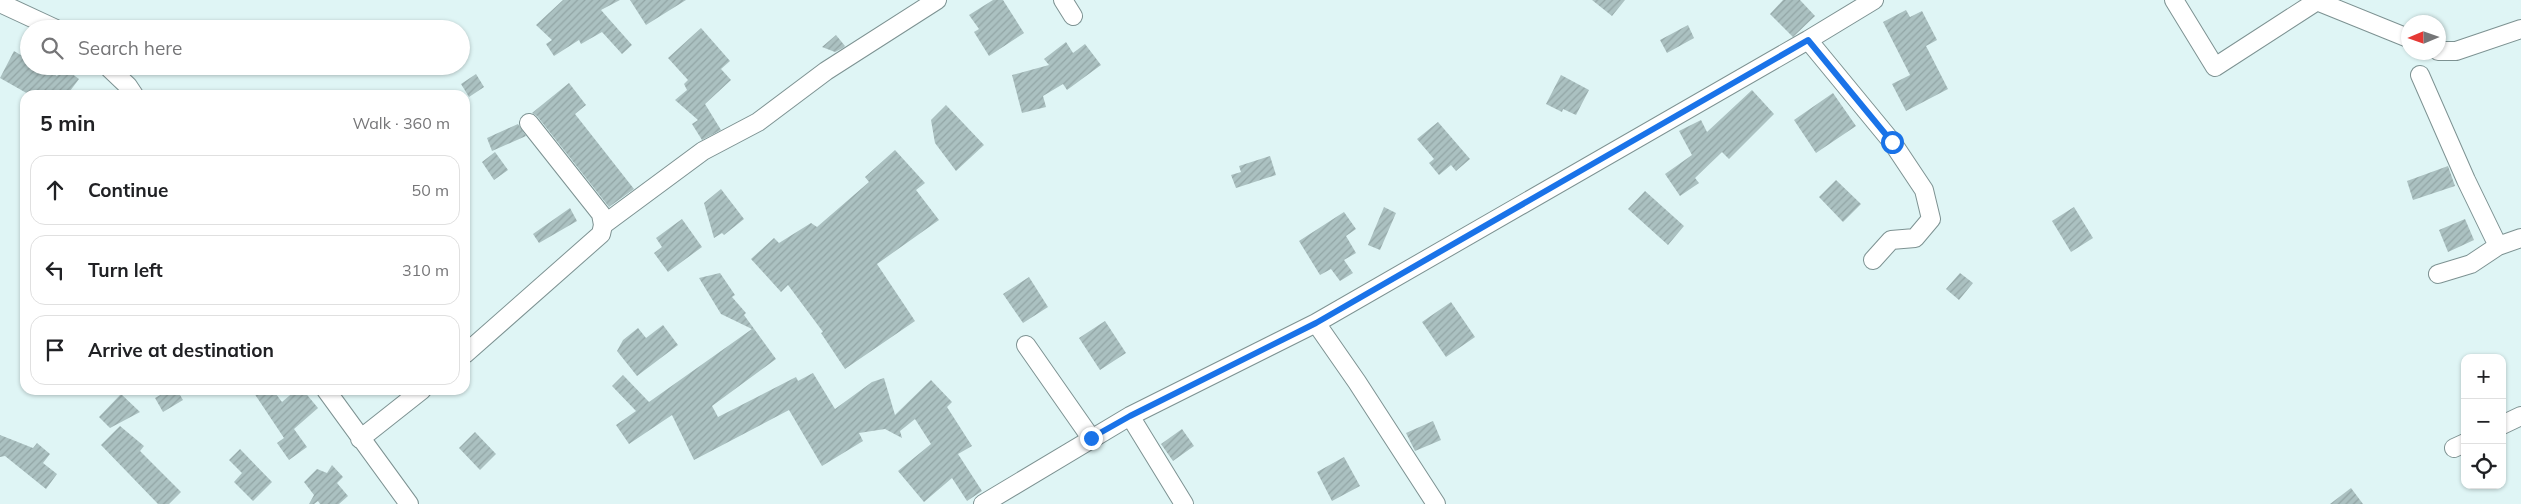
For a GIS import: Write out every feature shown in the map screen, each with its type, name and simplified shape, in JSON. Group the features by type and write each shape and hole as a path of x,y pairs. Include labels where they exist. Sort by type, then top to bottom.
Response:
{"street":[{"path":"603,225 703,152 758,122 826,71 937,0"},
{"path":"1063,0 1073,16"},
{"path":"982,504 1130,416 1316,323 1808,40 1874,0"},
{"path":"2174,0 2215,67 2316,0 2401,35"},
{"path":"0,3 37,20"},
{"path":"2446,50 2456,50 2521,29"},
{"path":"1808,40 1892,142 1924,190 1930,219 1915,238 1891,240 1873,260"},
{"path":"116,75 131,90"},
{"path":"2420,75 2466,180 2498,246"},
{"path":"470,349 560,268 601,234 603,225 601,214 529,123"},
{"path":"2438,274 2471,264 2498,246 2521,238"},
{"path":"1316,323 1357,382 1436,504"},
{"path":"1026,345 1091,438"},
{"path":"329,395 408,504"},
{"path":"360,439 416,395"},
{"path":"1130,416 1184,504"},
{"path":"2506,423 2521,416"}],"building":[{"path":"563,0 620,0 601,10 632,45 622,54 602,32 581,44 579,40 554,56 546,44 552,40 536,25"},
{"path":"630,0 686,0 646,25"},
{"path":"993,0 1003,0 1024,33 989,56 974,32 979,29 969,15"},
{"path":"1592,0 1625,0 1612,16"},
{"path":"1783,0 1800,0 1815,16 1793,37 1770,14"},
{"path":"1906,10 1910,17 1922,11 1937,40 1926,46 1948,89 1906,111 1892,84 1910,75 1883,22"},
{"path":"1688,25 1694,38 1667,53 1660,40"},
{"path":"701,28 730,61 721,69 731,80 705,104 721,130 702,140 692,124 698,120 675,100 687,90 684,84 688,80 668,58"},
{"path":"836,35 845,46 843,48 835,52 822,47"},
{"path":"1066,42 1073,53 1085,44 1101,65 1067,90 1063,84 1043,96 1046,107 1022,113 1012,75 1049,65 1044,59"},
{"path":"14,51 20,55 20,75 74,75 79,79 71,90 21,90 0,78"},
{"path":"476,74 484,87 470,96 470,90 465,90 461,84"},
{"path":"1561,75 1589,90 1576,115 1563,109 1562,112 1546,104"},
{"path":"569,83 586,105 575,114 634,189 609,207 537,116 532,113"},
{"path":"1752,90 1774,114 1729,159 1722,152 1695,178 1699,183 1680,196 1665,174 1692,155 1679,131 1701,120 1707,132"},
{"path":"1833,93 1856,126 1816,153 1794,120"},
{"path":"946,105 984,145 956,171 935,143 931,120"},
{"path":"1438,122 1470,159 1456,171 1451,165 1439,175 1429,163 1434,159 1417,139"},
{"path":"518,124 526,136 492,151 487,138"},
{"path":"895,150 925,183 916,190 939,220 877,264 915,321 845,369 821,333 823,332 788,285 781,292 751,259 774,238 779,243 811,223 817,227 869,182 865,177"},
{"path":"495,152 508,170 494,180 482,162"},
{"path":"1270,156 1276,175 1236,188 1231,175 1241,172 1239,166"},
{"path":"2448,166 2455,186 2413,200 2407,181"},
{"path":"1836,180 1861,204 1843,222 1819,197"},
{"path":"721,189 744,219 724,235 722,233 714,238 704,203"},
{"path":"1645,191 1684,226 1668,245 1628,209"},
{"path":"1384,207 1396,213 1380,250 1368,245"},
{"path":"2074,207 2093,238 2071,252 2052,221"},
{"path":"570,208 577,221 539,243 533,234"},
{"path":"1344,212 1356,229 1346,236 1356,253 1344,260 1353,273 1340,281 1331,269 1320,275 1299,241"},
{"path":"682,219 702,247 668,272 654,253 662,247 656,238"},
{"path":"2465,219 2474,240 2448,252 2439,230"},
{"path":"720,273 735,295 732,297 746,313 744,315 776,359 712,406 718,417 796,377 798,381 813,373 835,409 872,382 884,378 895,415 931,380 952,402 947,407 972,446 958,454 982,491 967,501 952,478 924,502 898,471 931,444 915,419 900,431 902,438 885,429 859,433 863,441 822,466 789,410 694,460 672,415 629,444 616,425 636,411 612,386 623,375 649,402 752,329 721,314 699,278"},
{"path":"1960,273 1973,283 1959,300 1946,289"},
{"path":"1029,277 1048,307 1023,323 1003,294"},
{"path":"1451,302 1475,337 1446,357 1422,322"},
{"path":"1105,321 1126,353 1100,370 1079,338"},
{"path":"663,325 678,345 637,376 617,351 623,340 638,328 646,338"},
{"path":"120,395 140,412 110,428 99,417"},
{"path":"160,395 180,395 183,400 163,412 155,398"},
{"path":"255,395 277,395 282,402 290,395 307,395 318,408 294,429 307,447 289,460 277,443 284,438"},
{"path":"1433,421 1441,440 1415,451 1406,433"},
{"path":"120,426 144,446 140,451 181,492 169,504 158,504 101,445"},
{"path":"1182,429 1194,446 1173,461 1161,444"},
{"path":"475,432 496,454 480,470 459,448"},
{"path":"0,435 33,448 37,443 50,454 43,463 57,474 46,489 5,456 0,457"},
{"path":"240,449 272,482 253,501 234,482 242,473 229,460"},
{"path":"1344,457 1360,486 1332,501 1317,472"},
{"path":"332,465 343,477 337,483 348,496 339,504 320,504 318,501 314,504 309,504 314,495 304,482 317,469 327,473"},
{"path":"2351,488 2363,504 2330,504"}],"route":[{"path":"1091,438 1130,416 1316,323 1808,40 1892,142"}]}
